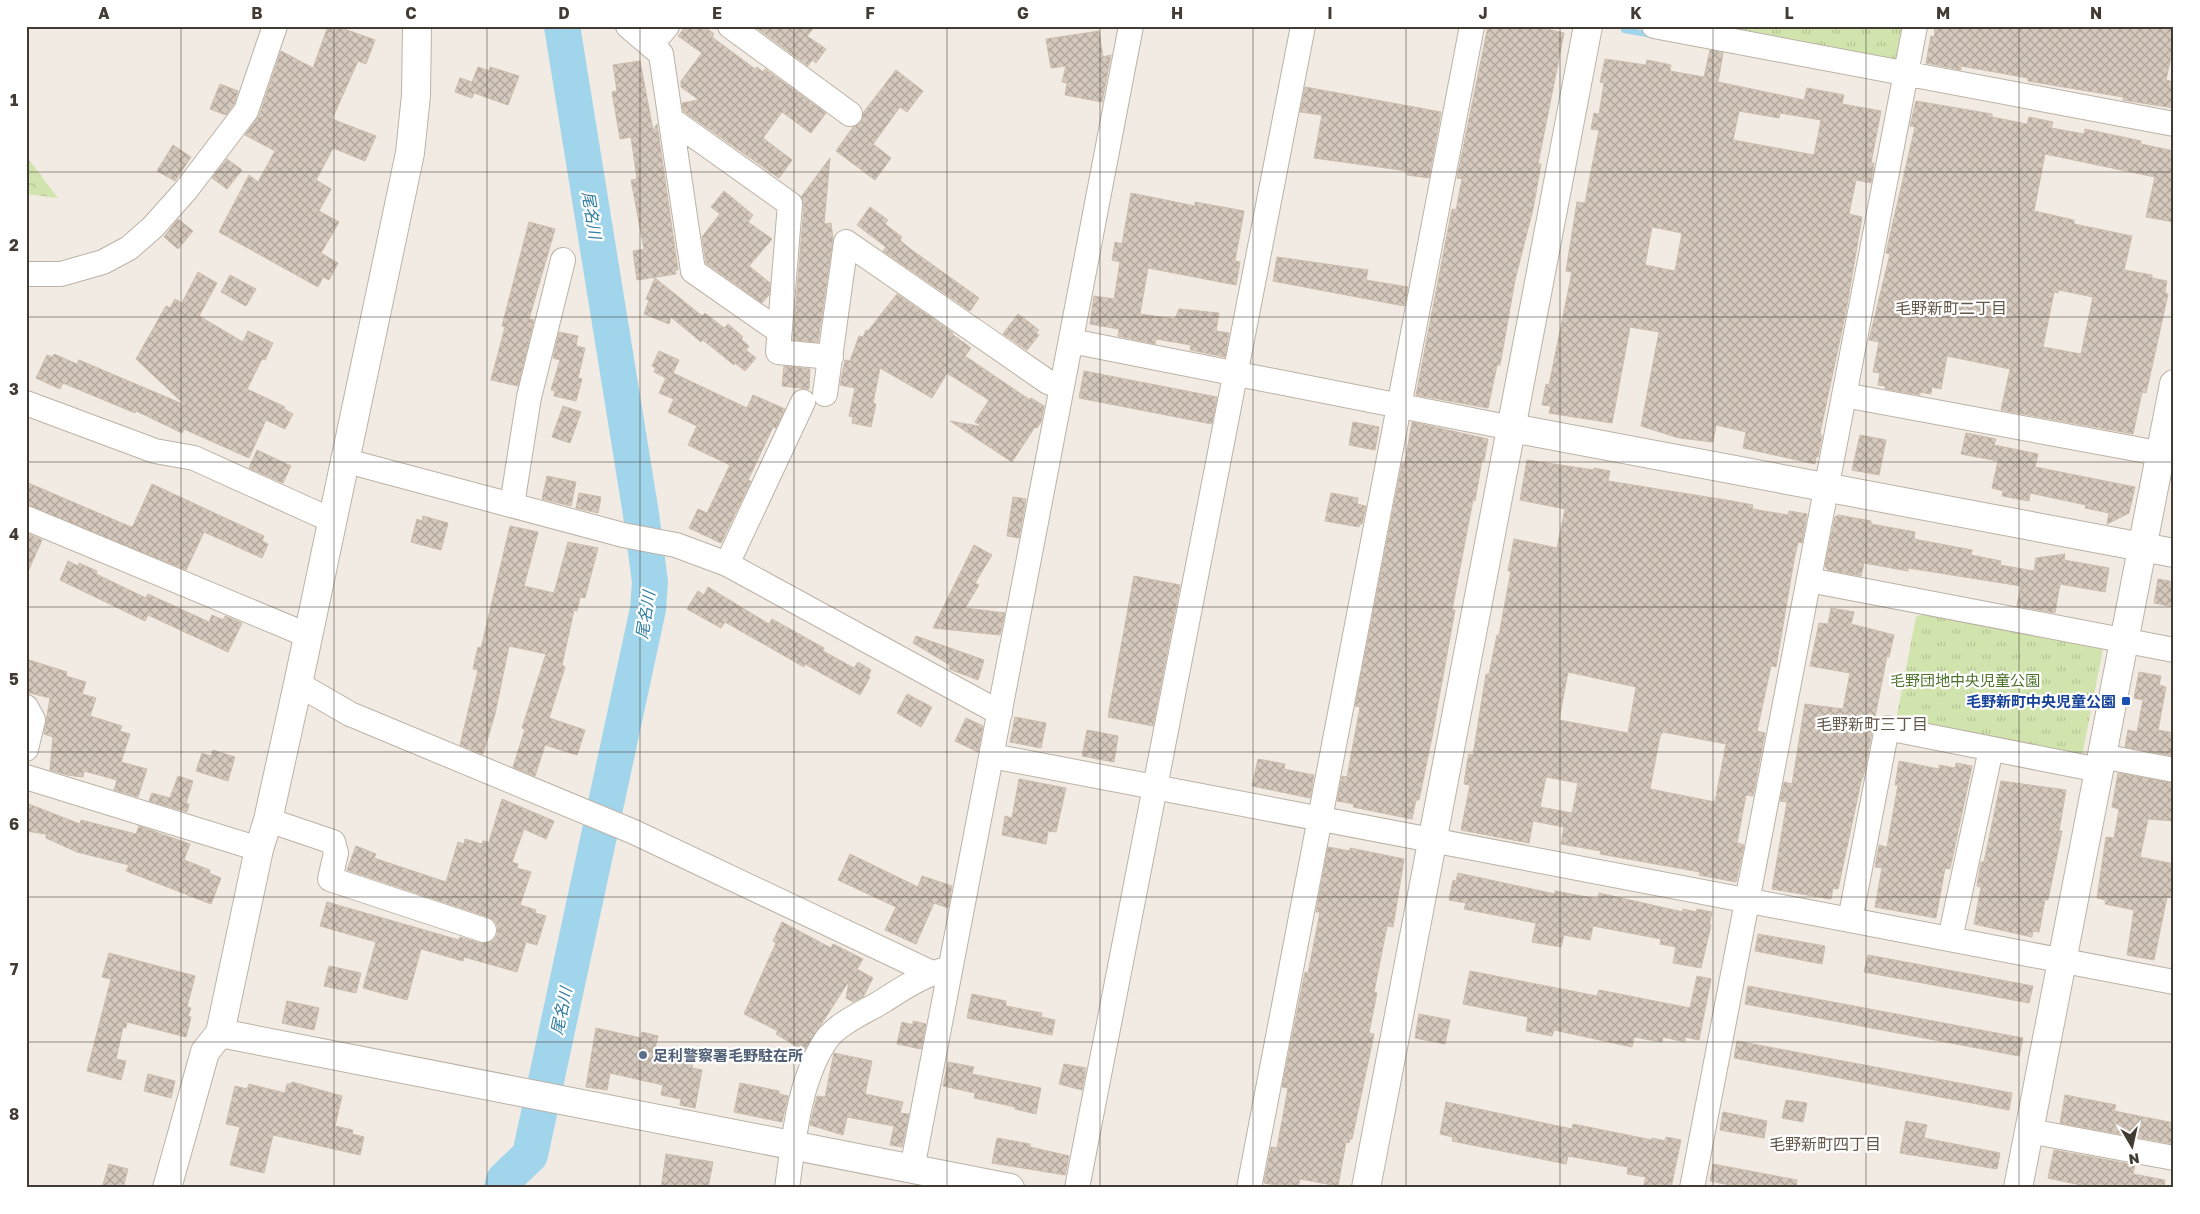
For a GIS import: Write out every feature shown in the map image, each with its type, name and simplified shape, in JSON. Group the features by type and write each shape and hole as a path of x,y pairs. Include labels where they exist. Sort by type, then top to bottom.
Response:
{"street":[{"path":"26,274 61,274 103,262 129,248 153,227 186,190 246,111 275,26"},
{"path":"172,1186 205,1052 220,1033 259,849 268,820 298,684 343,460 410,153 416,95 417,26"},
{"path":"628,26 662,54 693,271 779,331"},
{"path":"651,45 667,26"},
{"path":"730,26 850,114"},
{"path":"912,1169 941,971 992,756 1131,26"},
{"path":"1077,1188 1303,26"},
{"path":"1249,1188 1472,26"},
{"path":"1366,1188 1434,841 1588,26"},
{"path":"1654,26 2174,124"},
{"path":"1692,1188 1915,26"},
{"path":"672,120 790,204 778,352 831,356"},
{"path":"727,564 814,398 831,356 846,242 1048,382 1062,387"},
{"path":"512,505 528,397 563,260"},
{"path":"1071,342 1512,428 2174,553"},
{"path":"2018,1188 2142,546 2167,455 2174,384"},
{"path":"1844,395 2167,455"},
{"path":"26,403 155,451 194,458 331,520"},
{"path":"343,460 623,535 676,545 727,564 1000,713"},
{"path":"26,518 307,635"},
{"path":"1809,580 2174,650"},
{"path":"298,684 350,714 634,832 941,971"},
{"path":"26,707 33,720 26,749"},
{"path":"1850,920 1887,728 1991,748 2100,763 2174,770"},
{"path":"1950,939 1991,748"},
{"path":"992,756 2062,961 2173,977"},
{"path":"26,777 259,849"},
{"path":"268,820 332,842 336,853 330,879 484,930"},
{"path":"787,1188 802,1096 827,1040 851,1020 941,971"},
{"path":"220,1033 793,1147 1010,1188"},
{"path":"2029,1131 2174,1158"}],"green space":[{"path":"1715,26 1909,26 1903,55 1891,64"},
{"path":"26,156 58,198 26,194"},
{"name":"毛野団地中央児童公園","path":"1925,613 2103,649 2081,761 1896,720 1916,617"}],"building":[{"path":"328,26 336,26 375,40 366,64 358,61 332,119 376,136 365,161 333,148 316,180 331,189 319,211 339,222 321,253 338,263 329,280 323,277 318,287 219,232 249,175 258,182 275,151 245,135 259,116 281,51 313,68"},
{"path":"686,26 704,26 714,34 712,37 755,69 757,67 763,72 765,69 826,113 811,133 782,112 763,138 792,160 779,178 683,111 682,103 699,100 681,87 681,81 702,53 678,36"},
{"path":"754,26 815,26 807,36 826,49 816,63 812,60 808,66"},
{"path":"1488,26 1534,26 1564,33 1538,164 1541,164 1533,209 1515,280 1500,365 1497,365 1488,408 1416,395 1452,209 1456,210 1462,179 1457,178"},
{"path":"1935,26 2174,26 2174,43 2166,80 2174,82 2174,108 2123,100 2123,97 2028,81 2028,78 1961,66 1961,70 1926,63 1931,36 1934,37"},
{"path":"1099,31 1103,57 1111,55 1102,102 1065,95 1067,83 1062,82 1066,66 1051,68 1046,39"},
{"path":"1710,50 1723,53 1718,82 1804,100 1807,88 1844,95 1842,104 1881,111 1871,163 1874,163 1871,183 1856,180 1849,214 1862,217 1846,311 1820,433 1822,436 1818,457 1816,457 1815,464 1743,448 1746,432 1716,425 1713,442 1679,438 1641,426 1659,332 1630,327 1612,423 1549,413 1551,406 1542,405 1546,384 1549,385 1572,272 1566,271 1577,202 1585,203 1599,130 1591,129 1594,113 1599,114 1604,83 1600,82 1605,59 1646,65 1647,60 1671,65 1670,71 1704,77","holes":["1739,111 1779,118 1780,113 1821,120 1814,155 1733,140","1652,227 1682,233 1675,271 1645,265"]},
{"path":"640,61 653,130 657,124 678,270 675,270 676,274 637,280 633,251 644,249 631,180 637,179 631,137 620,139 612,92 617,91 613,65"},
{"path":"478,67 489,71 490,67 519,76 508,105 474,93 472,98 455,92 460,78 472,82"},
{"path":"896,70 923,91 907,112 900,107 873,144 891,158 875,180 836,151 853,127 861,122 863,113"},
{"path":"220,84 238,91 234,104 226,115 210,109"},
{"path":"1305,87 1441,112 1429,178 1407,175 1408,171 1314,158 1322,115 1300,112"},
{"path":"1916,101 1992,114 1992,117 2027,124 2029,117 2053,122 2051,128 2084,134 2085,129 2141,141 2141,144 2174,151 2174,222 2146,217 2155,177 2045,154 2034,211 2074,220 2074,224 2132,236 2124,270 2152,275 2152,278 2167,281 2165,293 2168,294 2155,353 2146,393 2142,392 2133,434 2001,410 2010,369 1947,356 1941,389 1932,387 1931,394 1920,392 1920,395 1885,389 1885,386 1878,385 1880,373 1873,372 1879,342 1869,340 1890,254 1886,253 1915,127 1910,126","holes":["2059,290 2093,297 2081,354 2043,347 2054,292 2058,293"]},
{"path":"173,145 191,157 175,181 157,171"},
{"path":"830,158 824,224 831,223 833,239 818,342 793,340 804,205 801,197"},
{"path":"227,159 242,170 227,189 212,178"},
{"path":"724,191 753,215 748,222 772,239 749,266 770,283 769,295 762,303 706,263 702,237 720,214 711,207"},
{"path":"1131,193 1195,206 1195,202 1244,211 1235,261 1240,262 1236,285 1148,268 1140,314 1175,319 1179,309 1219,313 1216,331 1229,333 1225,357 1190,350 1191,345 1156,339 1155,344 1118,336 1119,329 1090,324 1094,296 1114,299 1120,262 1112,260 1115,242 1122,244"},
{"path":"870,207 888,220 885,224 902,237 900,240 909,248 979,298 970,311 883,251 886,247 857,225"},
{"path":"178,219 193,231 178,249 164,237"},
{"path":"529,222 555,229 529,319 534,320 518,386 491,380 505,327 502,326"},
{"path":"1277,257 1368,270 1366,280 1408,287 1404,306 1273,281"},
{"path":"198,272 217,283 199,316 243,342 248,331 273,343 265,360 262,359 247,389 285,407 284,409 293,414 285,429 266,420 249,458 184,429 182,433 136,411 135,413 63,383 60,389 36,378 47,355 53,357 54,354 77,364 79,360 185,405 136,359 166,306 170,308 175,299 182,303"},
{"path":"230,275 256,289 246,306 221,292"},
{"path":"655,278 702,316 705,313 724,328 728,324 743,337 741,339 749,346 746,350 756,358 745,371 735,363 734,365 703,340 701,342 671,317 669,324 644,314 649,300 646,299"},
{"path":"897,294 953,333 971,348 965,356 1030,400 1031,398 1044,406 1041,422 1037,428 1035,427 1012,462 950,421 984,427 975,422 989,400 947,373 932,398 880,368 873,403 876,404 871,427 852,423 853,417 849,416 855,388 840,385 845,360 850,361 859,336 863,337 866,330 868,331"},
{"path":"1018,314 1039,330 1036,333 1039,335 1027,350 1003,334"},
{"path":"559,332 578,336 576,346 585,348 578,378 582,379 576,401 554,396 555,391 551,390 560,360 553,358"},
{"path":"659,351 679,360 673,373 747,408 753,395 785,409 776,428 773,427 748,480 751,481 721,543 689,528 698,509 707,513 730,465 688,445 697,426 668,412 674,399 659,393 666,378 654,372 656,368 652,366"},
{"path":"784,366 810,369 809,389 782,386"},
{"path":"1084,371 1217,397 1212,424 1079,398"},
{"path":"563,406 581,412 570,443 552,437"},
{"path":"1353,422 1379,427 1375,450 1349,445"},
{"path":"1412,422 1488,439 1484,461 1482,460 1475,501 1473,500 1452,610 1455,610 1432,737 1419,800 1416,800 1412,819 1353,807 1354,804 1337,801 1342,776 1347,777 1360,707 1355,706 1402,463 1405,463"},
{"path":"1966,433 1996,439 1994,445 2038,454 2035,467 2135,487 2129,513 2107,524 2109,513 2085,508 2086,505 2030,493 2029,501 2002,496 2003,491 1992,488 1998,461 1961,454"},
{"path":"1860,435 1886,440 1879,475 1852,470"},
{"path":"257,450 291,466 283,483 249,468"},
{"path":"1527,460 1610,471 1608,481 1753,505 1752,509 1788,515 1789,511 1807,514 1802,543 1798,542 1794,560 1776,667 1771,666 1757,731 1765,733 1753,796 1746,795 1737,843 1744,845 1736,882 1699,875 1700,872 1600,854 1601,851 1561,844 1564,827 1533,821 1529,843 1461,830 1470,785 1464,784 1467,763 1469,754 1473,755 1486,674 1489,674 1497,635 1499,635 1511,571 1508,571 1514,539 1557,548 1565,509 1520,500","holes":["1568,672 1636,687 1628,733 1559,720","1663,732 1726,744 1715,802 1650,789 1660,736","1546,777 1578,783 1572,813 1540,807"]},
{"path":"547,476 576,482 571,506 542,499"},
{"path":"26,482 131,527 152,484 264,536 262,541 268,544 262,558 204,532 186,570 26,505"},
{"path":"579,493 601,497 598,513 576,508"},
{"path":"1331,493 1358,498 1357,504 1366,506 1362,524 1359,527 1325,521"},
{"path":"1013,497 1026,499 1019,538 1007,536"},
{"path":"1838,515 1871,521 1871,524 1915,532 1914,539 1972,550 1971,555 2001,561 2000,565 2034,571 2036,558 2065,554 2064,560 2109,568 2105,592 2060,584 2055,613 2017,606 2021,586 1908,568 1908,571 1864,563 1861,576 1828,570 1825,566 1835,517"},
{"path":"423,516 448,523 441,550 411,542 417,519 422,521"},
{"path":"510,526 538,532 524,586 554,593 568,542 598,548 585,598 580,597 577,611 574,610 562,665 565,667 549,718 585,730 577,755 545,745 535,776 513,767 525,729 522,728 546,654 509,646 495,714 483,754 460,745 478,670 473,669 478,647 481,648"},
{"path":"26,533 42,540 26,576"},
{"path":"974,545 992,555 975,583 979,585 965,608 1005,613 1000,635 933,628"},
{"path":"68,561 78,566 79,563 97,571 96,574 146,598 148,594 209,622 212,615 223,620 225,616 242,623 228,652 148,615 145,621 60,580"},
{"path":"1134,576 1180,585 1153,726 1108,717"},
{"path":"2158,579 2174,582 2174,607 2154,603"},
{"path":"708,587 769,624 772,619 824,648 823,651 854,668 858,662 871,670 868,676 870,677 860,695 805,664 804,667 725,622 721,628 687,609 698,591 704,595"},
{"path":"1831,608 1854,612 1851,624 1894,635 1889,657 1887,656 1863,778 1838,889 1833,888 1831,899 1772,889 1787,802 1780,801 1784,782 1792,784 1805,704 1843,709 1850,673 1810,666 1819,623 1828,624"},
{"path":"916,636 984,660 978,680 949,669 950,665 913,643"},
{"path":"26,659 67,672 66,676 86,682 82,694 96,698 90,716 122,726 120,731 130,734 121,762 147,769 138,797 114,790 117,780 84,771 83,777 50,770 53,737 44,734 50,698 26,692"},
{"path":"2139,672 2161,676 2159,685 2166,687 2158,730 2174,733 2174,756 2125,747 2128,730 2137,732 2143,700 2134,698"},
{"path":"907,694 932,707 921,727 897,713"},
{"path":"1015,717 1046,723 1041,748 1010,742"},
{"path":"966,718 983,726 978,752 955,741"},
{"path":"1087,730 1118,736 1114,762 1082,756"},
{"path":"213,750 235,757 228,781 196,771 202,753 211,756"},
{"path":"1258,759 1285,764 1284,769 1314,775 1310,798 1252,786"},
{"path":"1899,761 1939,769 1939,765 1955,768 1956,763 1972,766 1950,869 1945,868 1936,918 1875,907 1882,868 1875,867 1879,845 1887,847 1898,785 1895,785"},
{"path":"2118,773 2174,783 2174,821 2148,819 2140,857 2174,864 2172,898 2167,897 2154,960 2127,955 2134,910 2105,904 2106,900 2097,898 2106,837 2114,838 2119,809 2112,807"},
{"path":"178,776 193,781 186,803 189,804 187,812 149,801 152,793 170,798"},
{"path":"1019,779 1066,788 1056,832 1048,831 1046,844 1002,835 1005,816 1012,818"},
{"path":"2001,781 2066,790 2059,831 2062,831 2048,900 2045,899 2039,932 2033,931 2032,937 1974,924 1981,887 1977,886 1981,862 1984,862"},
{"path":"502,799 554,821 546,839 524,829 512,862 518,864 517,868 531,872 520,905 536,910 535,913 546,916 537,945 526,942 517,972 464,957 463,961 421,949 407,1000 363,988 376,942 320,926 327,902 459,940 460,937 480,943 493,941 497,935 498,928 495,921 488,917 347,870 356,846 376,854 374,858 446,882 458,842 464,844 465,839 482,844 483,841 489,842"},
{"path":"26,803 80,824 81,820 136,834 139,826 190,844 184,860 210,870 209,873 221,878 211,904 126,871 129,865 77,852 46,838 46,834 26,831"},
{"path":"1328,847 1350,851 1350,848 1404,859 1393,927 1387,926 1374,992 1377,993 1369,1033 1374,1034 1352,1139 1350,1139 1349,1143 1346,1142 1338,1186 1300,1179 1298,1188 1294,1188 1264,1183 1271,1147 1277,1148 1288,1088 1282,1087 1305,972 1308,973 1320,912 1316,912"},
{"path":"850,854 918,887 922,876 952,886 948,908 934,903 916,944 885,930 896,907 838,880"},
{"path":"1458,873 1555,894 1555,891 1598,899 1599,893 1683,912 1683,909 1696,912 1697,909 1712,912 1709,925 1711,925 1701,968 1673,963 1676,947 1660,944 1661,939 1593,926 1590,940 1564,935 1561,947 1532,942 1536,923 1464,909 1466,903 1449,900 1453,880 1456,881"},
{"path":"782,922 831,948 833,944 863,959 857,969 873,978 863,997 853,1002 846,998 849,981 804,1051 776,1034 778,1031 744,1014 776,943 773,941"},
{"path":"1758,934 1825,946 1822,964 1755,951"},
{"path":"109,953 195,976 187,1007 191,1008 188,1016 191,1017 186,1037 127,1022 126,1028 123,1027 116,1059 126,1061 121,1080 87,1071 111,979 102,977"},
{"path":"1868,955 2033,986 2029,1003 1864,972"},
{"path":"329,966 361,973 356,993 324,986"},
{"path":"1470,971 1597,996 1599,990 1690,1008 1697,976 1711,979 1699,1040 1685,1037 1685,1042 1663,1037 1662,1042 1634,1037 1632,1047 1554,1030 1552,1036 1526,1031 1528,1017 1463,1004"},
{"path":"1748,986 2023,1038 2019,1056 1745,1004"},
{"path":"972,994 1006,1001 1006,1006 1042,1013 1041,1017 1055,1020 1052,1035 967,1018"},
{"path":"287,1001 319,1008 314,1030 282,1023"},
{"path":"1419,1014 1450,1020 1445,1044 1415,1038"},
{"path":"913,1021 926,1024 921,1049 897,1044 902,1022 913,1025"},
{"path":"596,1028 641,1038 642,1032 658,1036 655,1049 661,1050 660,1055 693,1061 692,1068 702,1070 695,1108 680,1105 681,1099 661,1095 663,1085 610,1073 607,1090 586,1087"},
{"path":"1737,1041 2012,1093 2009,1110 1734,1058"},
{"path":"834,1053 872,1061 865,1094 903,1102 900,1113 909,1114 902,1147 890,1145 894,1126 847,1117 843,1135 810,1125 817,1096 825,1097"},
{"path":"948,1062 974,1067 972,1074 1041,1088 1036,1114 1015,1109 1015,1107 974,1098 975,1093 943,1086"},
{"path":"1064,1064 1086,1068 1082,1090 1059,1084"},
{"path":"148,1074 175,1081 171,1098 144,1091"},
{"path":"292,1082 342,1096 335,1126 353,1130 352,1134 364,1137 360,1155 273,1135 264,1173 230,1165 240,1127 226,1124 235,1086 247,1089 249,1084 285,1093 287,1084"},
{"path":"740,1083 779,1091 779,1094 788,1096 782,1122 734,1112"},
{"path":"2065,1095 2116,1105 2114,1111 2174,1123 2174,1144 2060,1123"},
{"path":"1786,1100 1807,1103 1803,1122 1782,1118"},
{"path":"1446,1102 1572,1129 1573,1124 1652,1140 1652,1138 1665,1141 1666,1137 1681,1140 1671,1188 1643,1188 1646,1177 1627,1174 1628,1167 1568,1156 1566,1164 1452,1141 1453,1137 1440,1134"},
{"path":"1723,1112 1767,1121 1764,1138 1720,1130"},
{"path":"1906,1121 1927,1125 1924,1138 2000,1153 1997,1169 1900,1153"},
{"path":"997,1138 1030,1144 1030,1147 1069,1156 1065,1175 992,1163"},
{"path":"2054,1150 2135,1165 2133,1174 2165,1180 2164,1188 2094,1188 2048,1178"},
{"path":"666,1154 713,1162 708,1188 661,1188"},
{"path":"109,1164 128,1169 123,1188 102,1188"},
{"path":"1713,1164 1797,1180 1796,1188 1744,1188 1710,1181"}],"waterway":[{"name":"尾名川","path":"502,1188 504,1180 530,1155 648,609 650,582 641,514 562,26"},
{"path":"1624,30 1652,35"}],"place":[{"name":"毛野新町中央児童公園","path":"2126,701"},
{"name":"足利警察署毛野駐在所","path":"643,1055"}],"district":[{"name":"毛野新町二丁目","path":"1951,308"},
{"name":"毛野新町三丁目","path":"1872,724"},
{"name":"毛野新町四丁目","path":"1825,1144"}]}
